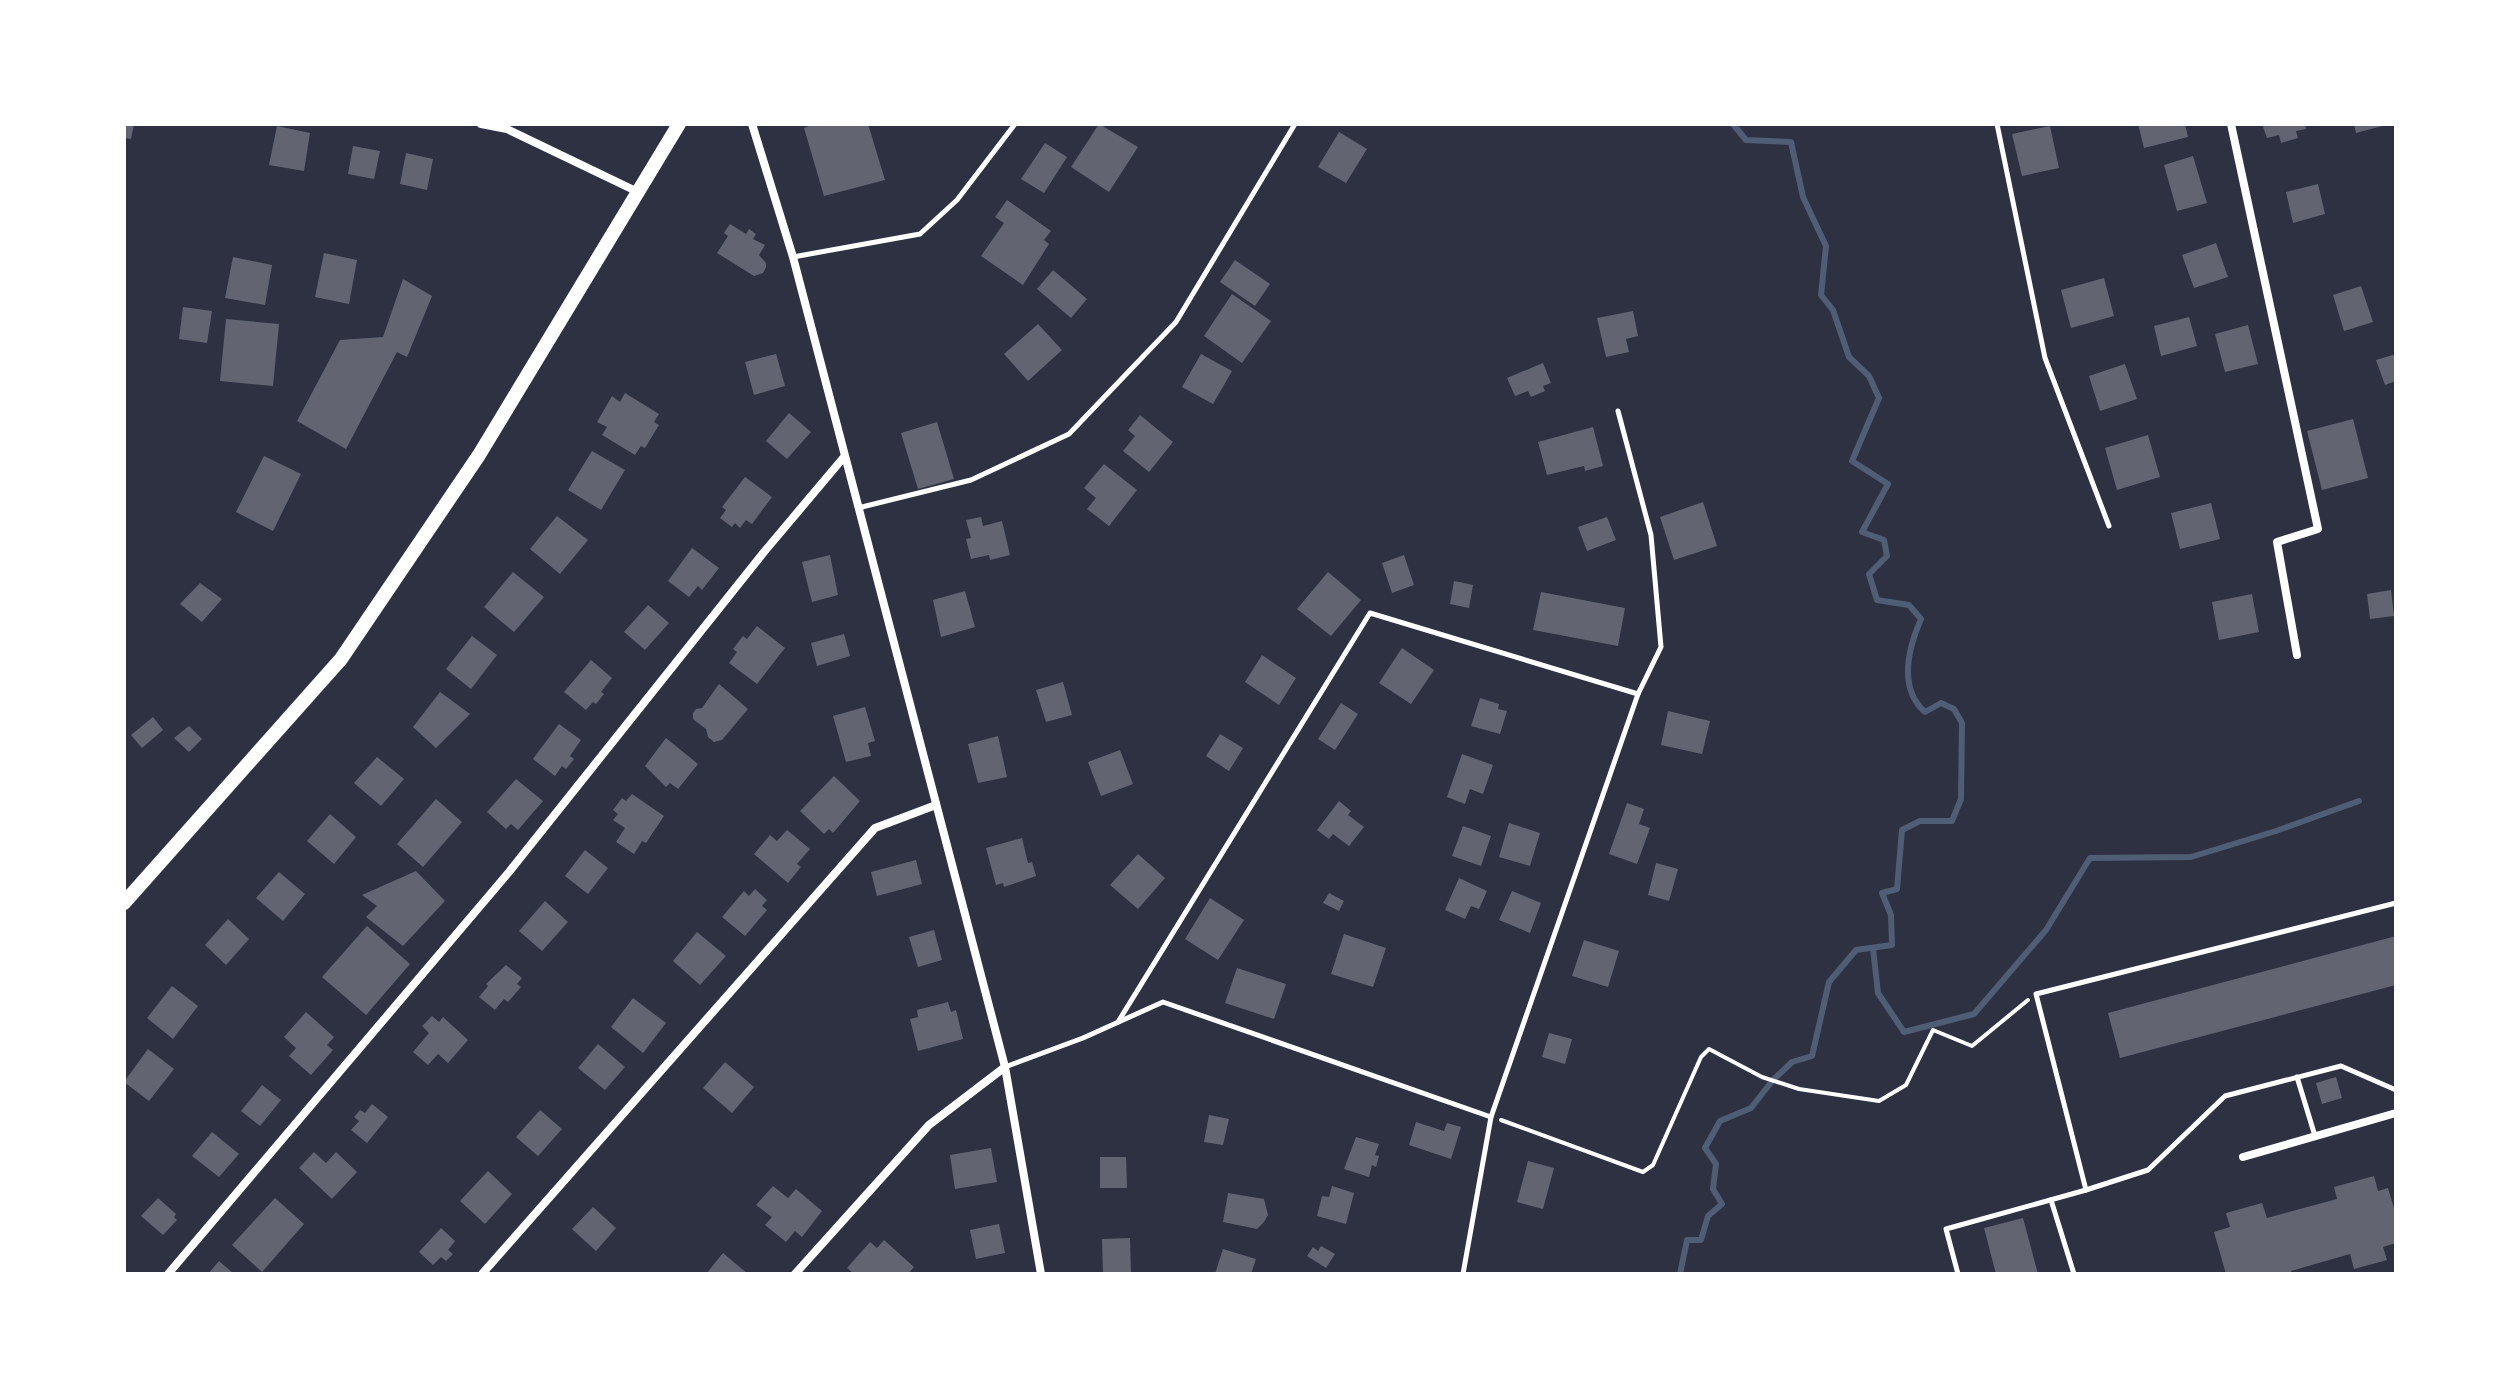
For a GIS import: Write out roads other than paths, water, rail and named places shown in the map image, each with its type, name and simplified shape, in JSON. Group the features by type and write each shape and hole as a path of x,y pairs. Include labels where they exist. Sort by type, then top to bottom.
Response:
{"main road":[{"path":"124,903 341,659 479,455 679,124"}],"street":[{"path":"481,124 507,129 638,192"},
{"path":"752,124 793,257 1005,1067 1041,1274"},
{"path":"2231,124 2318,529 2277,542 2297,655"},
{"path":"168,1274 509,872 764,552 844,457"},
{"path":"482,1274 875,828 936,805"},
{"path":"795,1274 929,1125 1005,1067"},
{"path":"2243,1157 2396,1113"}],"lane":[{"path":"793,257 920,234 957,200 1015,124"},
{"path":"857,508 971,480 1069,434 1176,322 1295,124"},
{"path":"1997,124 2045,358 2109,526"},
{"path":"1463,1274 1491,1117 1638,694 1661,647 1651,535 1618,411"},
{"path":"1117,1023 1370,613 1638,694"},
{"path":"2086,1190 2036,994 2396,903"},
{"path":"1005,1067 1083,1038 1163,1002 1491,1117"},
{"path":"1958,1274 1946,1229 2148,1170 2225,1096 2341,1066 2396,1090"},
{"path":"2297,1077 2315,1136"},
{"path":"2051,1200 2074,1274"}],"waterway":[{"path":"1680,1274 1687,1240 1701,1240 1708,1216 1722,1204 1713,1189 1716,1164 1705,1148 1720,1121 1751,1108 1792,1062 1812,1056 1829,982 1856,950 1892,945 1891,915 1882,893 1897,889 1902,830 1920,821 1952,821 1961,799 1962,723 1954,709 1941,703 1925,712 1911,692 1908,680 1909,655 1921,619 1909,605 1877,600 1869,574 1887,556 1884,540 1862,532 1888,484 1852,461 1879,398 1869,376 1849,357 1833,310 1821,295 1826,246 1803,197 1791,142 1746,140 1733,124"},
{"path":"1873,948 1878,993 1904,1032 1974,1014 2046,930 2090,858 2191,857 2359,801"}]}
